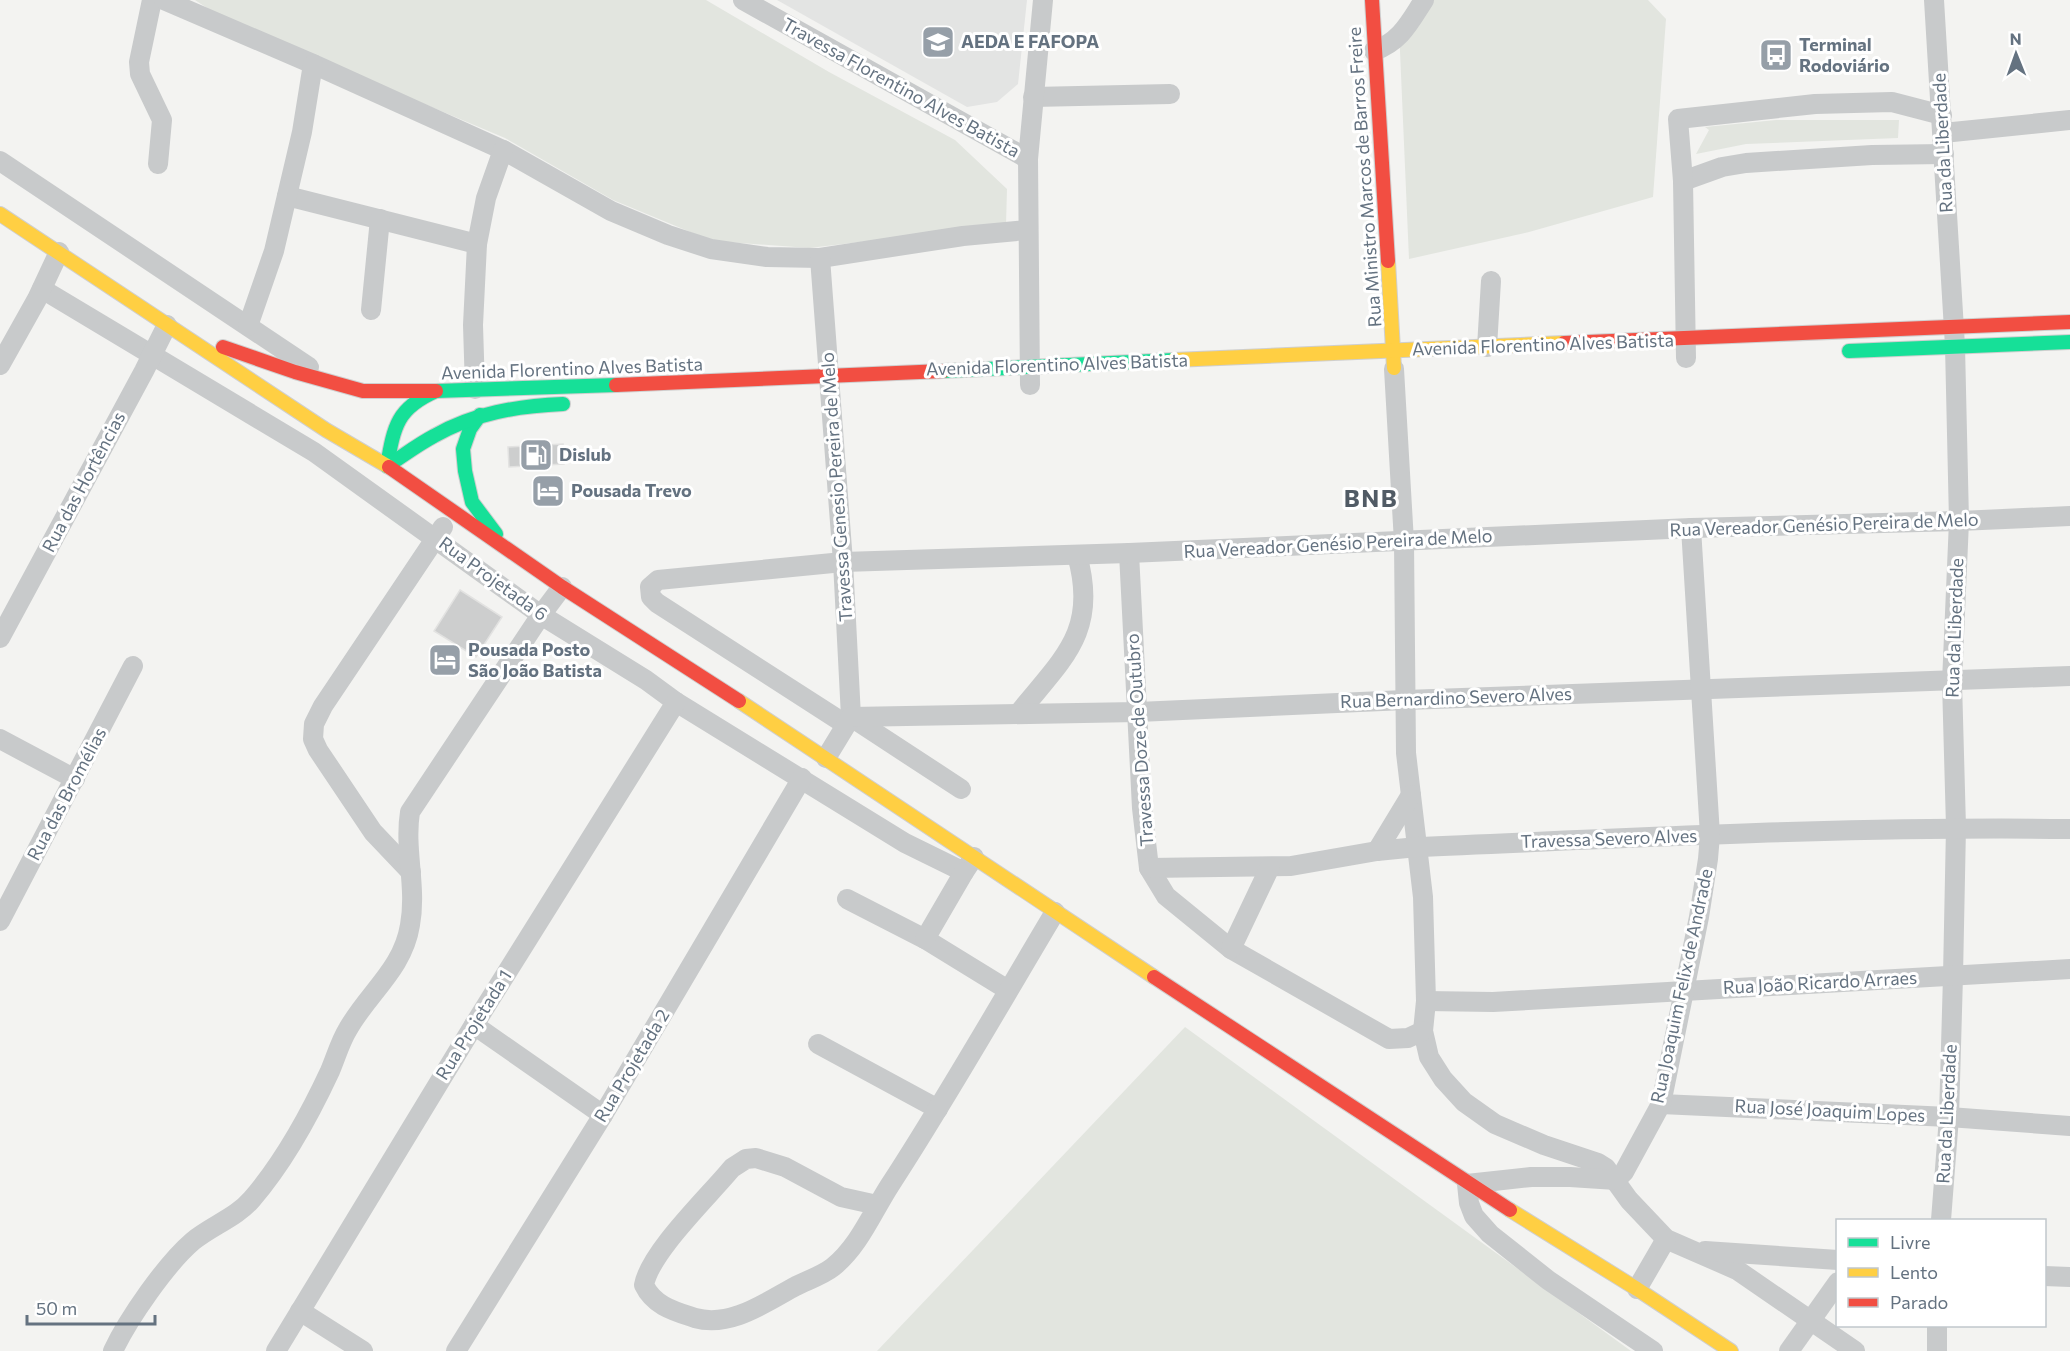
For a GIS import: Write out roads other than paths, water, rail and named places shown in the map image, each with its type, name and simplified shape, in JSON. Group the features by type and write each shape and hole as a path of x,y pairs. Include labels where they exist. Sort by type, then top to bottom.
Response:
{"main road":[{"name":"Rua Ministro Marcos de Barros Freire","path":"1372,0 1394,365"},
{"path":"0,214 326,430 387,466 562,587 826,758 969,865 1055,912 1467,1184 1637,1289 1731,1351"},
{"name":"Avenida Florentino Alves Batista","path":"1836,351 2070,322"},
{"path":"172,328 295,372 363,391 436,391"},
{"name":"Avenida Florentino Alves Batista","path":"387,466 393,435 399,420 415,401 436,391 537,387 830,389 1394,365 1487,347 1686,353 1954,337 2070,342"},
{"path":"537,387 537,405"},
{"name":"Avenida Florentino Alves Batista","path":"387,466 446,429 480,415 537,405 578,404"},
{"path":"480,415 470,429 464,448 465,471 472,502 506,548"}],"street":[{"path":"152,0 139,62 140,74 162,120 158,164"},
{"path":"164,0 313,64 502,150 610,211 668,235 711,249 767,257 820,258 963,236 1028,230"},
{"name":"Travessa Florentino Alves Batista","path":"743,0 1028,159"},
{"path":"1030,380 1028,159 1043,0"},
{"path":"1374,51 1393,42 1405,29 1424,0"},
{"name":"Rua da Liberdade","path":"1934,0 1954,337 1959,522 1952,682 1956,827 1953,976 1949,1117 1941,1219"},
{"path":"248,326 274,251 302,132 313,64"},
{"path":"1033,97 1170,94"},
{"path":"1686,353 1683,181 1678,119 1815,104 1892,102 1943,124 2070,120"},
{"path":"475,389 473,325 477,244 486,198 502,150"},
{"path":"1683,181 1722,167 1746,163 1872,155 1944,154"},
{"path":"0,161 334,383"},
{"path":"287,196 477,244"},
{"path":"372,310 380,219"},
{"path":"0,365 42,289 59,252"},
{"name":"Travessa Genesio Pereira de Melo","path":"820,258 843,562 848,721"},
{"path":"1487,347 1491,281"},
{"name":"Rua Projetada 6","path":"42,289 314,452 541,615 646,680 676,702 906,843 969,865"},
{"name":"Rua das Hortências","path":"0,639 151,356 172,328"},
{"path":"1394,365 1404,542 1406,753 1423,897 1426,1001 1423,1031 1429,1057 1443,1079 1464,1102 1495,1124 1544,1145 1592,1160 1605,1168 1629,1200 1666,1239 1737,1270 1855,1351"},
{"path":"411,872 373,832 318,750 313,739 314,724 323,706 453,513"},
{"name":"Rua Vereador Genésio Pereira de Melo","path":"848,721 657,603 651,597 650,587 658,580 843,562 1080,564 1129,553 1691,528 1959,522 2070,516"},
{"name":"Rua Joaquim Felix de Andrade","path":"1616,1180 1624,1172 1661,1104 1699,917 1710,835 1691,528"},
{"name":"Travessa Doze de Outubro","path":"1129,553 1142,808 1149,868 1166,896 1231,949 1389,1039 1408,1038 1423,1031"},
{"path":"1018,714 1068,653 1078,633 1084,603 1080,564"},
{"path":"113,1351 136,1313 172,1263 194,1241 251,1201 279,1163 330,1071 346,1031 363,1005 395,966 404,950 411,924 411,872 407,829 410,812 562,587"},
{"name":"Rua das Bromélias","path":"0,921 133,666"},
{"name":"Rua Bernardino Severo Alves","path":"848,721 2070,676"},
{"name":"Rua Projetada 1","path":"276,1351 474,1025 676,702"},
{"path":"826,758 848,721 961,789"},
{"path":"0,739 75,779"},
{"name":"Rua Projetada 2","path":"456,1351 603,1115 802,778"},
{"path":"1377,851 1411,795"},
{"name":"Travessa Severo Alves","path":"1149,868 1292,867 1377,851 1417,847 1956,827 2070,829"},
{"path":"925,939 969,865"},
{"path":"1231,949 1270,867"},
{"path":"847,899 925,939 1008,990"},
{"path":"877,1205 841,1197 785,1167 756,1158 746,1159 732,1168 660,1252 646,1273 644,1285 654,1300 705,1321 744,1314 832,1267 865,1229 877,1205 938,1110 1055,912"},
{"name":"Rua João Ricardo Arraes","path":"1426,1001 1493,1002 2070,969"},
{"path":"474,1025 603,1115"},
{"path":"818,1044 938,1110"},
{"name":"Rua José Joaquim Lopes","path":"1661,1104 1949,1117 2070,1126"},
{"path":"1616,1180 1531,1177 1467,1184 1469,1203 1474,1216 1490,1234 1548,1280 1653,1351"},
{"path":"1637,1289 1666,1239"},
{"path":"1690,1250 1836,1260"},
{"path":"2046,1276 2070,1278"},
{"path":"1789,1351 1836,1285"},
{"path":"300,1311 363,1351"},
{"path":"1937,1327 1937,1351"}],"place":[{"name":"AEDA E FAFOPA","path":"938,42"},
{"name":"Terminal Rodoviário","path":"1776,55"},
{"name":"Dislub","path":"536,455"},
{"name":"Pousada Trevo","path":"548,491"},
{"name":"Pousada Posto São João Batista","path":"445,660"}],"district":[{"name":"BNB","path":"1371,499"}]}
